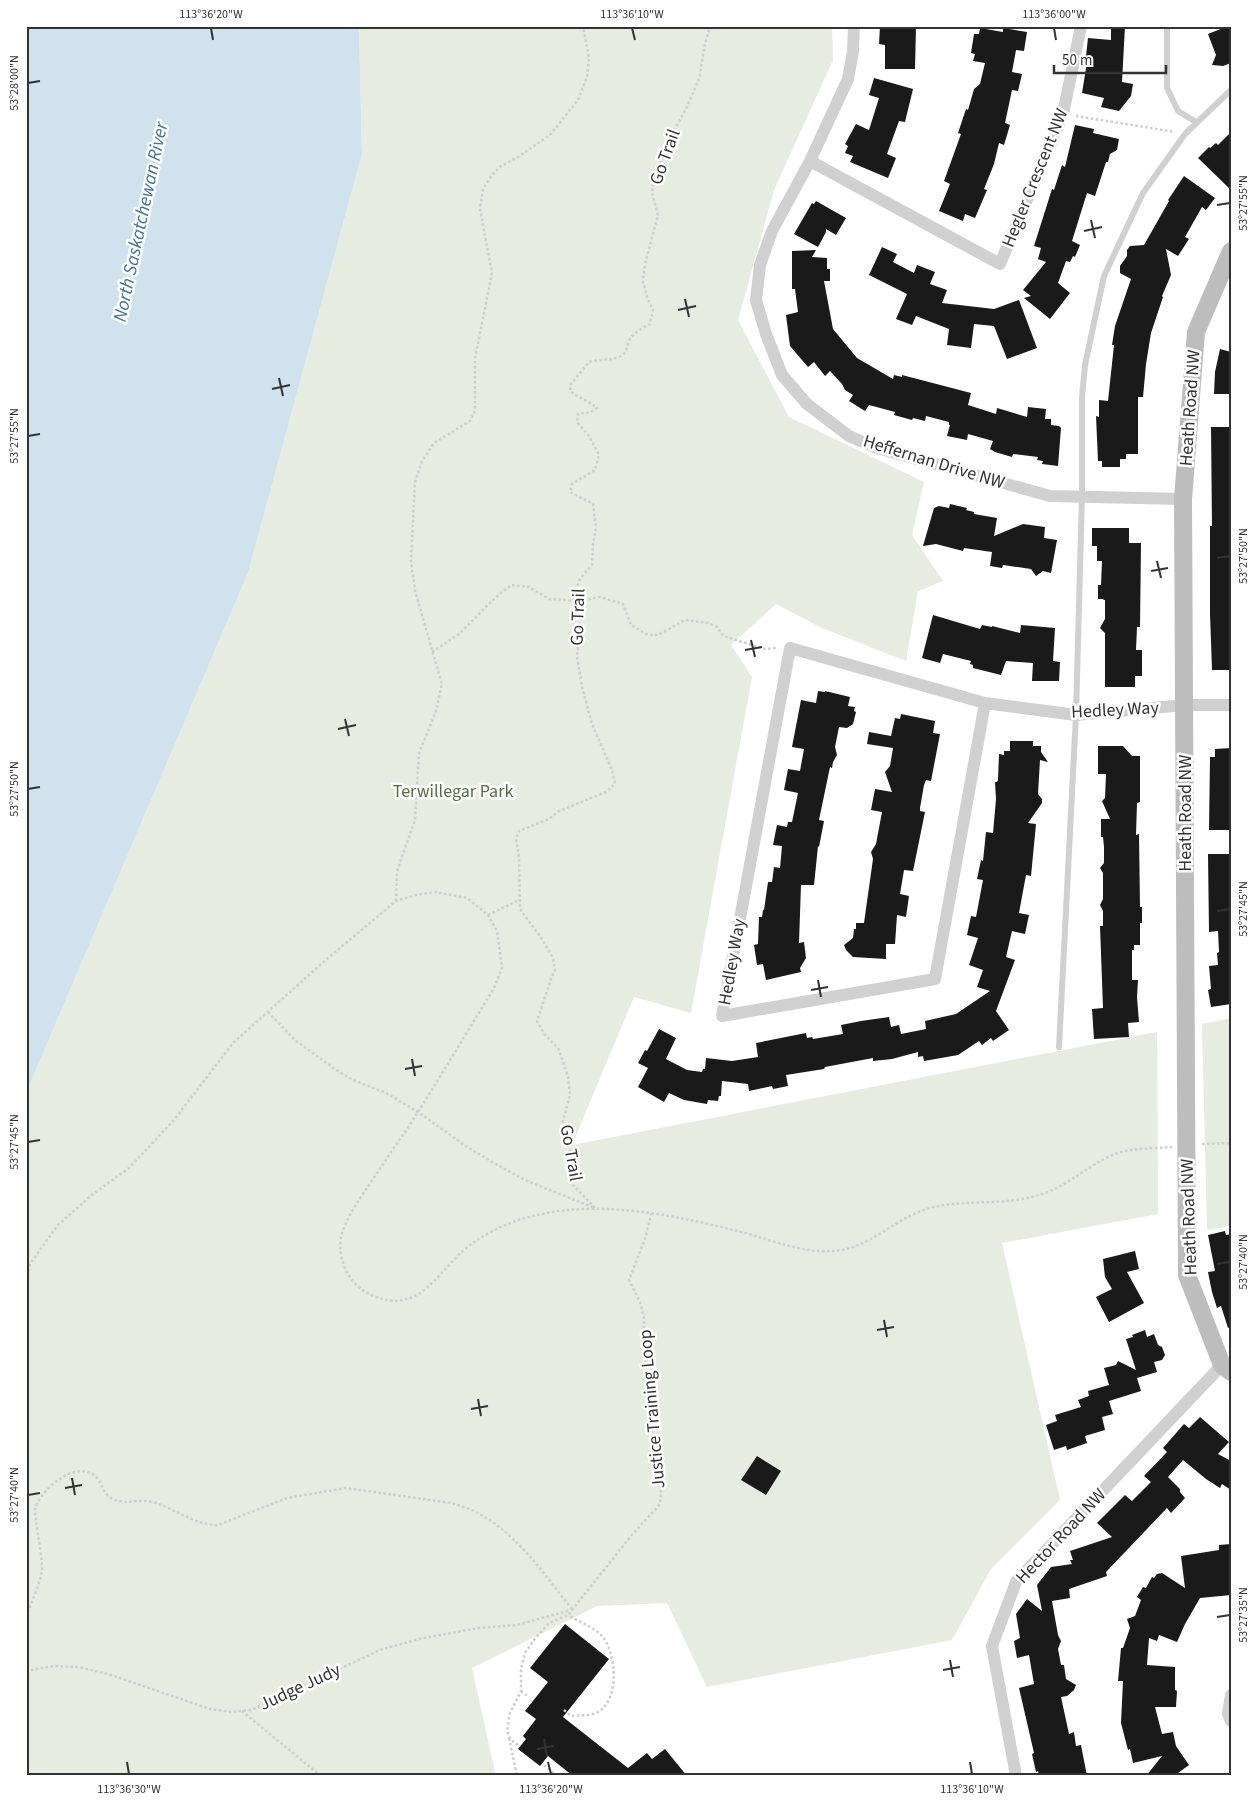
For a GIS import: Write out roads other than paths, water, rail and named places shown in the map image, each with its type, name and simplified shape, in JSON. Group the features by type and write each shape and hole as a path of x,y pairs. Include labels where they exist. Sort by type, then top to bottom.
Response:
{"street":[{"name":"Heffernan Drive NW","path":"854,26 854,51 848,80 810,161 772,231 760,265 756,300 766,334 782,375 807,404 850,436 877,448 1050,496 1184,499"},
{"name":"Hegler Crescent NW","path":"810,161 1000,264 1063,114 1081,26"},
{"name":"Heath Road NW","path":"1226,1368 1187,1275 1184,499 1196,332 1231,251"},
{"name":"Hedley Way","path":"985,703 935,979 722,1016 790,648 985,703 1076,715 1185,705 1231,705"},
{"name":"Hector Road NW","path":"1016,1776 992,1646 1016,1582 1226,1368"},
{"path":"1231,1695 1228,1714 1231,1721"}],"lane":[{"path":"1167,26 1167,88 1178,111 1196,122"},
{"path":"1059,1046 1076,715 1082,496 1082,397 1085,365 1104,276 1143,193 1185,134 1231,90"}],"water":[{"name":"North Saskatchewan River","path":"26,26 359,26 362,154 248,573 26,1093"}],"park label":[{"name":"Terwillegar Park","path":"453,791"}]}
